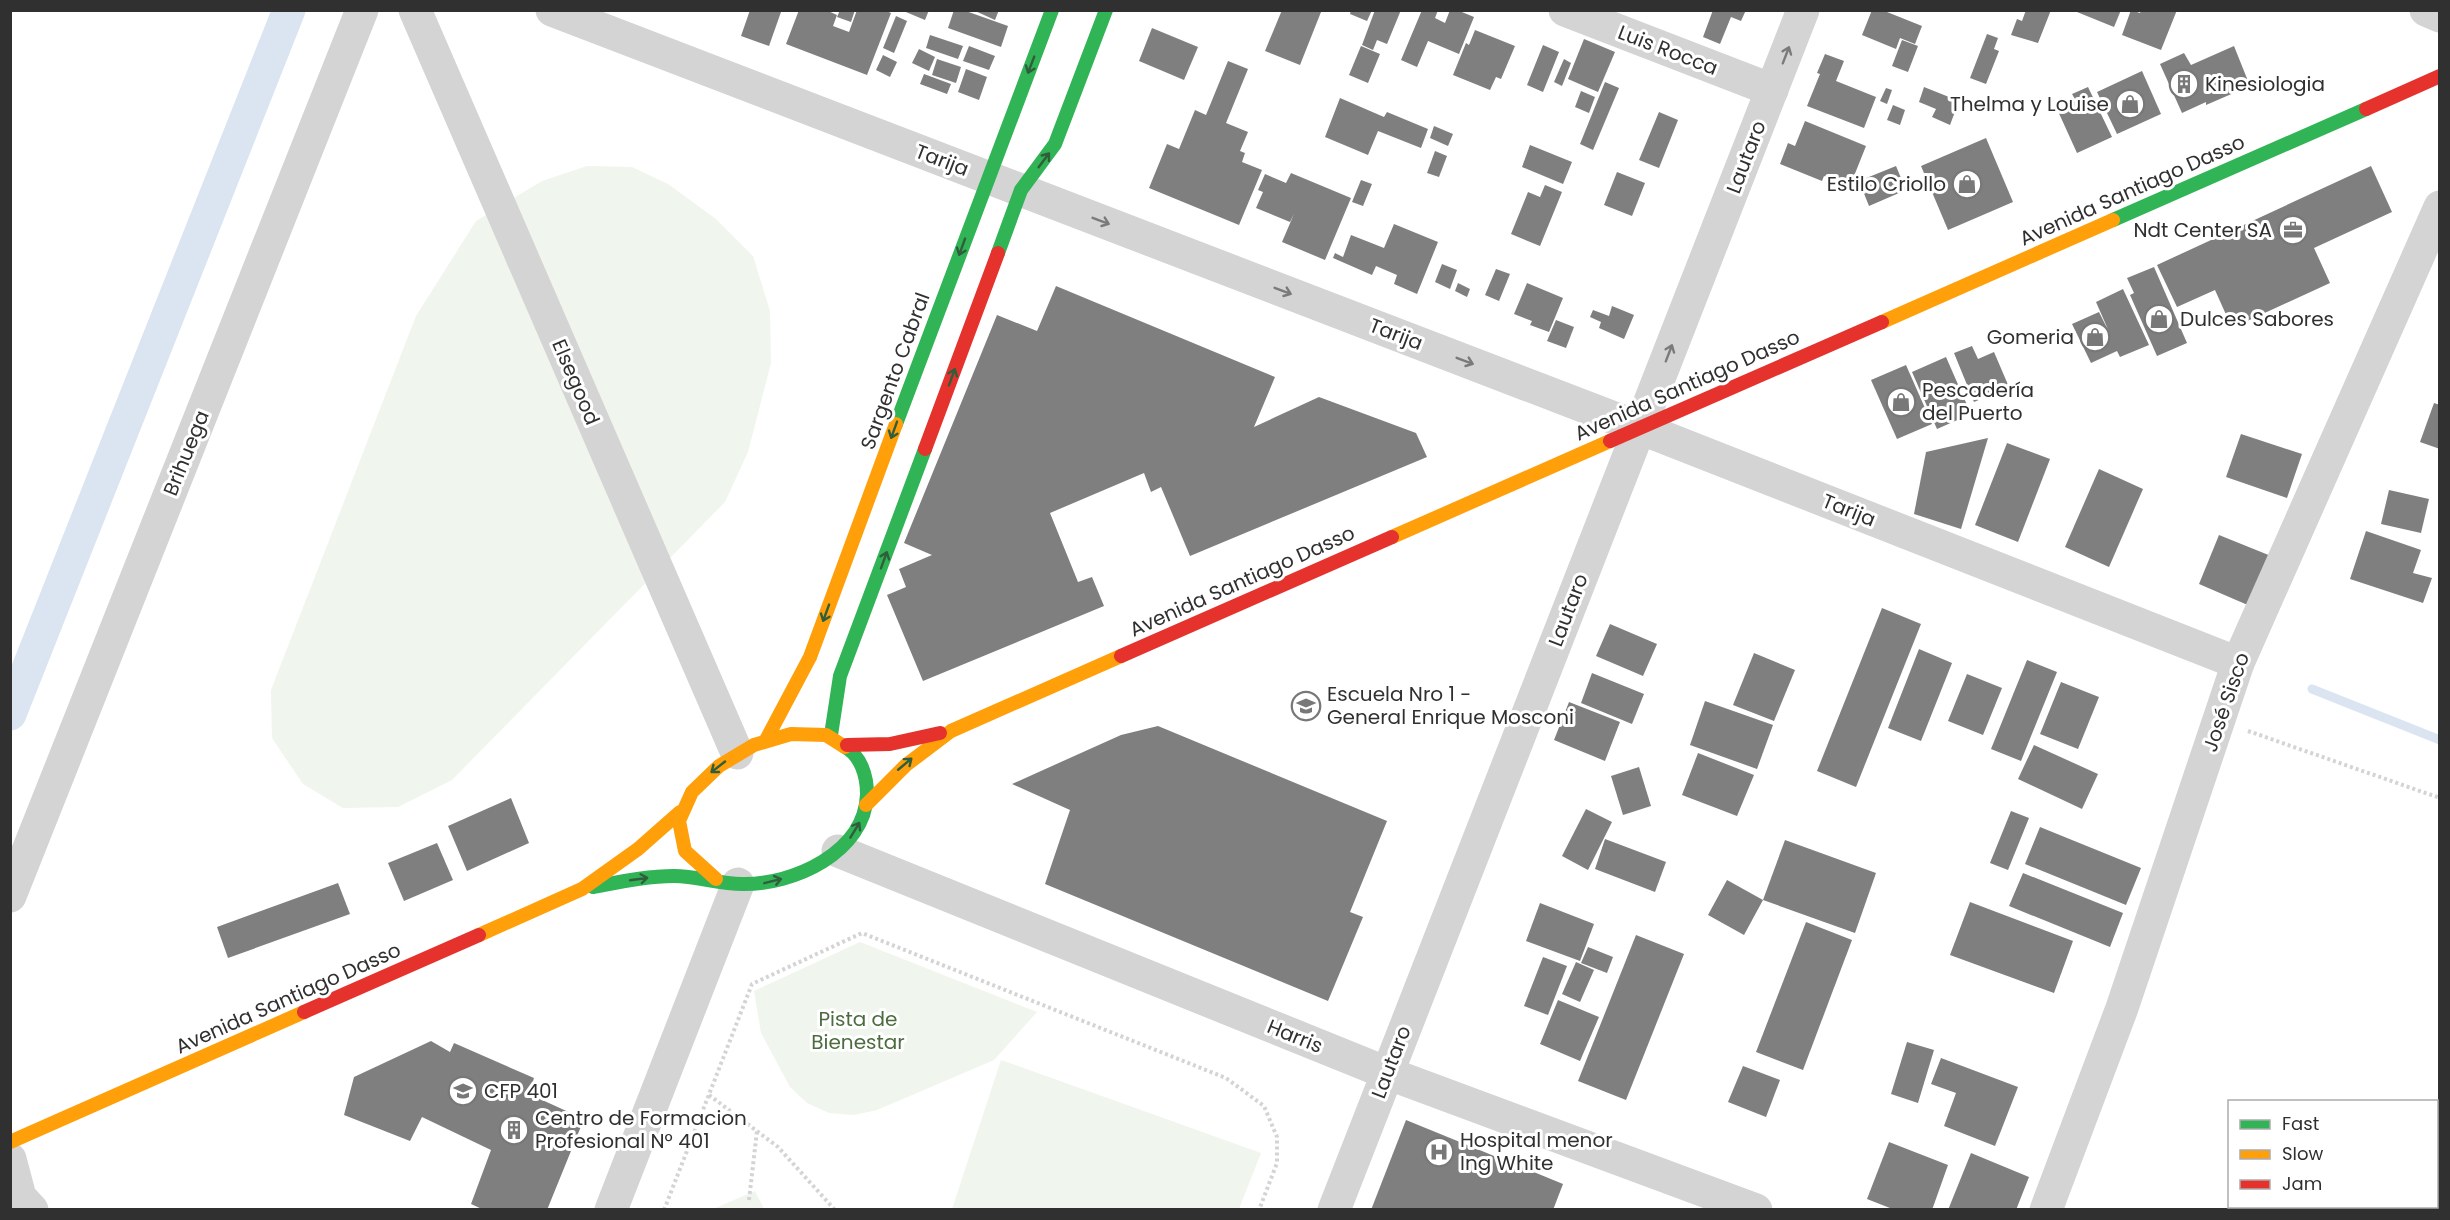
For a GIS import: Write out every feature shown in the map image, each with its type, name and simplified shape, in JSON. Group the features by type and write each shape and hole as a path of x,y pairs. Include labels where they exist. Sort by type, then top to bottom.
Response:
{"main road":[{"name":"Sargento Cabral","path":"766,740 810,657 1052,10"},
{"path":"831,735 840,676 1021,190 1055,144 1106,10"},
{"name":"Avenida Santiago Dasso","path":"847,745 890,744 951,731 2439,76"},
{"name":"Avenida Santiago Dasso","path":"866,805 902,766 951,731"},
{"name":"Avenida Santiago Dasso","path":"10,1142 582,890 638,849 680,812 691,792 703,779 736,753 766,740 806,734 831,735 847,745 859,759 866,774 866,805 860,822 850,839 838,851 790,877 761,884 683,876 652,877 582,890"},
{"path":"680,812 679,832 686,853 698,869 727,882"}],"street":[{"name":"Brihuega","path":"10,896 362,10"},
{"name":"Elsegood","path":"415,10 736,753"},
{"name":"Tarija","path":"552,10 1640,428 2238,663"},
{"name":"Luis Rocca","path":"1565,10 1772,90"},
{"name":"Lautaro","path":"1334,1209 1803,10"},
{"path":"2426,10 2439,16"},
{"name":"José Sisco","path":"2046,1209 2122,1008 2238,663 2439,207"},
{"name":"Harris","path":"838,851 1387,1073 1756,1209"},
{"path":"611,1209 727,882"},
{"path":"10,1159 20,1197 32,1209"}],"path":[{"path":"2220,721 2439,798"},
{"path":"664,1209 752,984 862,933 1226,1078 1264,1106 1277,1137 1277,1163 1259,1209"},
{"path":"709,1095 778,1147 835,1209"},
{"path":"749,1200 757,1131"}],"green space":[{"path":"587,166 632,167 668,184 716,219 753,256 770,311 771,363 748,452 725,502 452,780 398,807 343,808 303,784 272,738 271,690 416,316 476,221 542,181"},
{"name":"Pista de Bienestar","path":"860,942 1037,1012 994,1060 877,1110 854,1115 829,1113 807,1103 790,1087 761,1033 754,991"},
{"path":"1001,1060 1261,1153 1239,1209 952,1209"},
{"path":"755,1191 764,1209 713,1209"}],"building":[{"path":"750,10 781,12 769,46 741,36"},
{"path":"799,10 826,10 837,15 833,26 849,32 857,10 884,10 891,13 867,75 786,44"},
{"path":"840,10 855,10 851,22 837,17"},
{"path":"901,10 929,10 925,20"},
{"path":"954,10 963,10 1008,26 1001,47 948,28"},
{"path":"973,10 999,10 995,20"},
{"path":"1282,10 1321,12 1300,65 1265,51"},
{"path":"1351,10 1372,10 1367,21 1350,14"},
{"path":"1375,10 1401,10 1387,44 1377,40 1373,50 1362,45"},
{"path":"1422,10 1438,10 1435,18 1445,23 1450,10 1457,10 1474,17 1459,54 1428,41 1417,67 1401,60"},
{"path":"1713,10 1746,10 1741,21 1731,17 1720,44 1703,37"},
{"path":"1872,10 1882,10 1922,26 1915,44 1900,38 1896,49 1862,35"},
{"path":"2026,10 2051,10 2038,43 2011,35 2017,19 2022,21"},
{"path":"2072,10 2121,10 2114,27"},
{"path":"2131,10 2140,13 2141,10 2177,10 2161,50 2122,35"},
{"path":"896,16 907,21 894,53 883,48"},
{"path":"1152,28 1198,47 1184,80 1139,61"},
{"path":"1475,30 1515,46 1501,79 1496,77 1490,90 1453,75 1466,43 1469,45"},
{"path":"1987,34 1998,38 1994,49 1999,51 1986,84 1970,78"},
{"path":"930,35 963,46 958,59 926,48"},
{"path":"1584,39 1615,52 1598,92 1568,79"},
{"path":"1902,40 1918,46 1908,72 1892,66"},
{"path":"1543,45 1559,52 1543,92 1527,85"},
{"path":"969,46 995,56 989,70 963,61"},
{"path":"1361,46 1380,54 1368,83 1349,75"},
{"path":"2234,46 2250,86 2182,113 2160,64 2184,53 2191,65"},
{"path":"919,49 935,57 929,71 912,63"},
{"path":"1825,54 1844,61 1836,81 1876,97 1864,128 1807,106 1820,74 1817,73"},
{"path":"883,55 897,62 890,77 876,70"},
{"path":"937,59 961,67 956,83 932,75"},
{"path":"1564,59 1571,63 1562,86 1554,82"},
{"path":"1228,61 1248,69 1226,123 1248,132 1240,151 1245,153 1242,162 1262,170 1239,225 1149,188 1167,144 1179,149 1195,110 1206,115"},
{"path":"966,69 987,77 979,100 958,92"},
{"path":"2142,71 2161,114 2117,134 2097,92"},
{"path":"924,74 951,84 947,94 920,84"},
{"path":"1605,82 1619,88 1593,150 1580,144"},
{"path":"1924,87 1959,101 1950,125 1932,117 1936,109 1919,102"},
{"path":"2088,87 2112,137 2077,153 2057,109 2076,101 2072,94"},
{"path":"1886,88 1892,90 1887,104 1880,101"},
{"path":"1581,91 1595,97 1589,113 1575,107"},
{"path":"1340,98 1384,117 1387,112 1428,129 1421,148 1378,131 1368,155 1325,137"},
{"path":"1893,105 1905,110 1900,125 1887,120"},
{"path":"1659,112 1678,120 1659,168 1639,160"},
{"path":"1805,121 1866,146 1850,186 1824,176 1822,181 1780,164 1788,143 1795,146"},
{"path":"1434,126 1453,134 1448,146 1430,138"},
{"name":"Estilo Criollo","path":"1986,138 2013,202 1948,230 1921,166"},
{"path":"1530,145 1572,162 1563,184 1522,167"},
{"path":"1435,151 1447,156 1439,177 1427,173"},
{"path":"1896,166 1906,190 1869,206 1859,181"},
{"name":"Ndt Center SA","path":"2371,166 2392,212 2314,248 2330,283 2232,328 2215,290 2177,307 2157,265"},
{"path":"1617,172 1645,183 1632,216 1604,205"},
{"path":"1291,173 1351,198 1325,260 1282,242 1294,214 1290,222 1256,208 1263,192 1258,190 1265,174 1286,183"},
{"path":"1361,180 1372,184 1363,206 1352,202"},
{"path":"1545,185 1562,192 1540,246 1511,234 1528,192 1540,197"},
{"path":"1394,224 1438,242 1417,294 1394,284 1397,275 1376,266 1372,275 1333,258 1335,253 1343,257 1351,235 1384,248"},
{"path":"1442,264 1457,270 1450,289 1435,282"},
{"name":"Dulces Sabores","path":"2154,267 2187,343 2157,356 2130,295 2134,293 2127,278"},
{"path":"1496,269 1510,274 1499,301 1485,295"},
{"path":"1458,283 1470,289 1467,297 1455,291"},
{"path":"1527,283 1563,298 1549,332 1530,325 1532,321 1514,314"},
{"path":"1056,286 1275,377 1254,427 1319,397 1416,433 1427,457 1190,556 1161,487 1151,492 1144,473 1050,513 1078,582 1092,577 1104,606 923,681 887,595 906,587 899,569 932,555 904,543 997,315 1037,331"},
{"path":"2123,289 2149,345 2120,357 2117,351 2091,363 2072,324 2099,312 2110,334 2096,302"},
{"path":"1612,306 1634,315 1624,339 1599,328 1601,322 1590,317 1593,310 1609,316"},
{"path":"1556,320 1574,327 1566,348 1547,341"},
{"path":"1972,346 1978,359 1994,352 2009,387 1974,402 1954,353"},
{"path":"1946,357 1971,414 1937,429 1912,372"},
{"name":"Pescadería del Puerto","path":"1906,365 1932,424 1897,439 1871,380"},
{"path":"2434,403 2440,405 2440,449 2420,442"},
{"path":"2241,434 2302,454 2287,498 2226,477"},
{"path":"1988,438 1961,529 1914,514 1926,452"},
{"path":"2007,443 2050,459 2018,542 1975,525"},
{"path":"2099,469 2143,489 2109,567 2065,547"},
{"path":"2389,490 2429,499 2421,533 2381,524"},
{"path":"2366,531 2421,550 2413,573 2432,578 2423,603 2350,579"},
{"path":"2219,535 2271,556 2250,606 2199,584"},
{"path":"1882,608 1921,624 1856,787 1817,771"},
{"path":"1610,624 1657,644 1643,676 1596,656"},
{"path":"1919,649 1952,663 1921,741 1888,728"},
{"path":"1754,653 1795,670 1774,721 1733,705"},
{"path":"2027,660 2057,672 2021,761 1991,749"},
{"path":"1592,673 1644,694 1632,724 1581,703"},
{"path":"1967,674 2002,688 1983,735 1948,721"},
{"path":"2061,682 2099,697 2078,749 2040,734"},
{"path":"1705,701 1773,725 1757,769 1690,745"},
{"path":"1569,702 1620,722 1605,761 1554,740"},
{"path":"1158,726 1387,821 1350,912 1363,917 1328,1001 1045,884 1070,810 1012,784 1121,735"},
{"path":"2034,745 2098,774 2082,809 2018,779"},
{"path":"1698,753 1754,775 1737,816 1682,795"},
{"path":"1639,767 1651,806 1623,815 1611,776"},
{"path":"511,798 529,843 467,871 448,826"},
{"path":"1586,809 1612,822 1588,870 1562,856"},
{"path":"2011,811 2029,818 2008,870 1990,863"},
{"path":"2040,827 2141,868 2126,905 2025,864"},
{"path":"1605,839 1666,862 1655,892 1595,869"},
{"path":"1785,840 1876,873 1855,933 1763,900"},
{"path":"437,843 453,880 404,901 388,863"},
{"path":"2023,873 2123,913 2110,947 2009,906"},
{"path":"1727,880 1763,900 1744,935 1708,915"},
{"path":"338,883 350,914 228,958 217,927"},
{"path":"1970,902 2073,941 2054,993 1950,955"},
{"path":"1540,903 1594,924 1580,961 1526,941"},
{"path":"1806,922 1852,940 1803,1070 1756,1052"},
{"path":"1636,935 1684,954 1626,1100 1578,1081"},
{"path":"1588,947 1613,957 1607,973 1581,963"},
{"path":"1543,957 1567,966 1548,1015 1524,1006"},
{"path":"1576,962 1594,970 1580,1002 1562,994"},
{"path":"1558,1000 1599,1017 1580,1061 1540,1044"},
{"name":"Centro de Formacion Profesional N° 401","path":"431,1041 450,1052 454,1043 534,1078 529,1094 584,1119 547,1210 484,1210 471,1204 491,1150 422,1117 410,1141 344,1115 354,1077"},
{"path":"1907,1042 1934,1050 1918,1103 1891,1094"},
{"path":"1941,1058 2018,1087 1995,1146 1944,1126 1956,1093 1931,1084"},
{"path":"1743,1066 1780,1080 1766,1117 1728,1102"},
{"name":"Hospital menor Ing White","path":"1406,1120 1563,1184 1553,1210 1371,1210"},
{"path":"1889,1142 1948,1165 1932,1210 1895,1210 1867,1199"},
{"path":"1971,1153 2029,1177 2016,1210 1948,1210"}],"waterway":[{"path":"10,714 289,10"},
{"path":"2312,689 2440,740"}],"traffic: fast":[{"path":"896,424 1052,10"},
{"path":"998,253 1021,190 1055,144 1106,10"},
{"path":"2113,220 2366,109"},
{"path":"831,735 840,676 925,449"},
{"path":"593,887 664,876 691,877 733,884 762,883 783,879 823,862 840,849 854,833 863,815 867,794 866,780 859,761 845,747"}],"traffic: slow":[{"path":"1882,322 2113,220"},
{"path":"766,740 810,657 896,424"},
{"path":"1392,537 1610,441"},
{"path":"866,805 906,765 951,731 1121,656"},
{"path":"716,879 685,851 679,821 692,792 719,766 754,745 791,734 826,735 845,747"},
{"path":"479,935 582,889 638,849 680,812"},
{"path":"10,1142 304,1012"}],"traffic: jam":[{"path":"2366,109 2440,76"},
{"path":"925,449 998,253"},
{"path":"1610,441 1882,322"},
{"path":"1121,656 1392,537"},
{"path":"847,745 890,744 940,733"},
{"path":"304,1012 479,935"}],"place":[{"name":"Kinesiologia","path":"2184,84"},
{"name":"Thelma y Louise","path":"2130,104"},
{"name":"Estilo Criollo","path":"1967,184"},
{"name":"Ndt Center SA","path":"2293,230"},
{"name":"Dulces Sabores","path":"2159,319"},
{"name":"Gomeria","path":"2095,337"},
{"name":"Pescadería del Puerto","path":"1901,402"},
{"name":"Escuela Nro 1 - General Enrique Mosconi","path":"1306,706"},
{"name":"CFP 401","path":"463,1091"},
{"name":"Centro de Formacion Profesional N° 401","path":"514,1130"},
{"name":"Hospital menor Ing White","path":"1439,1152"}]}
